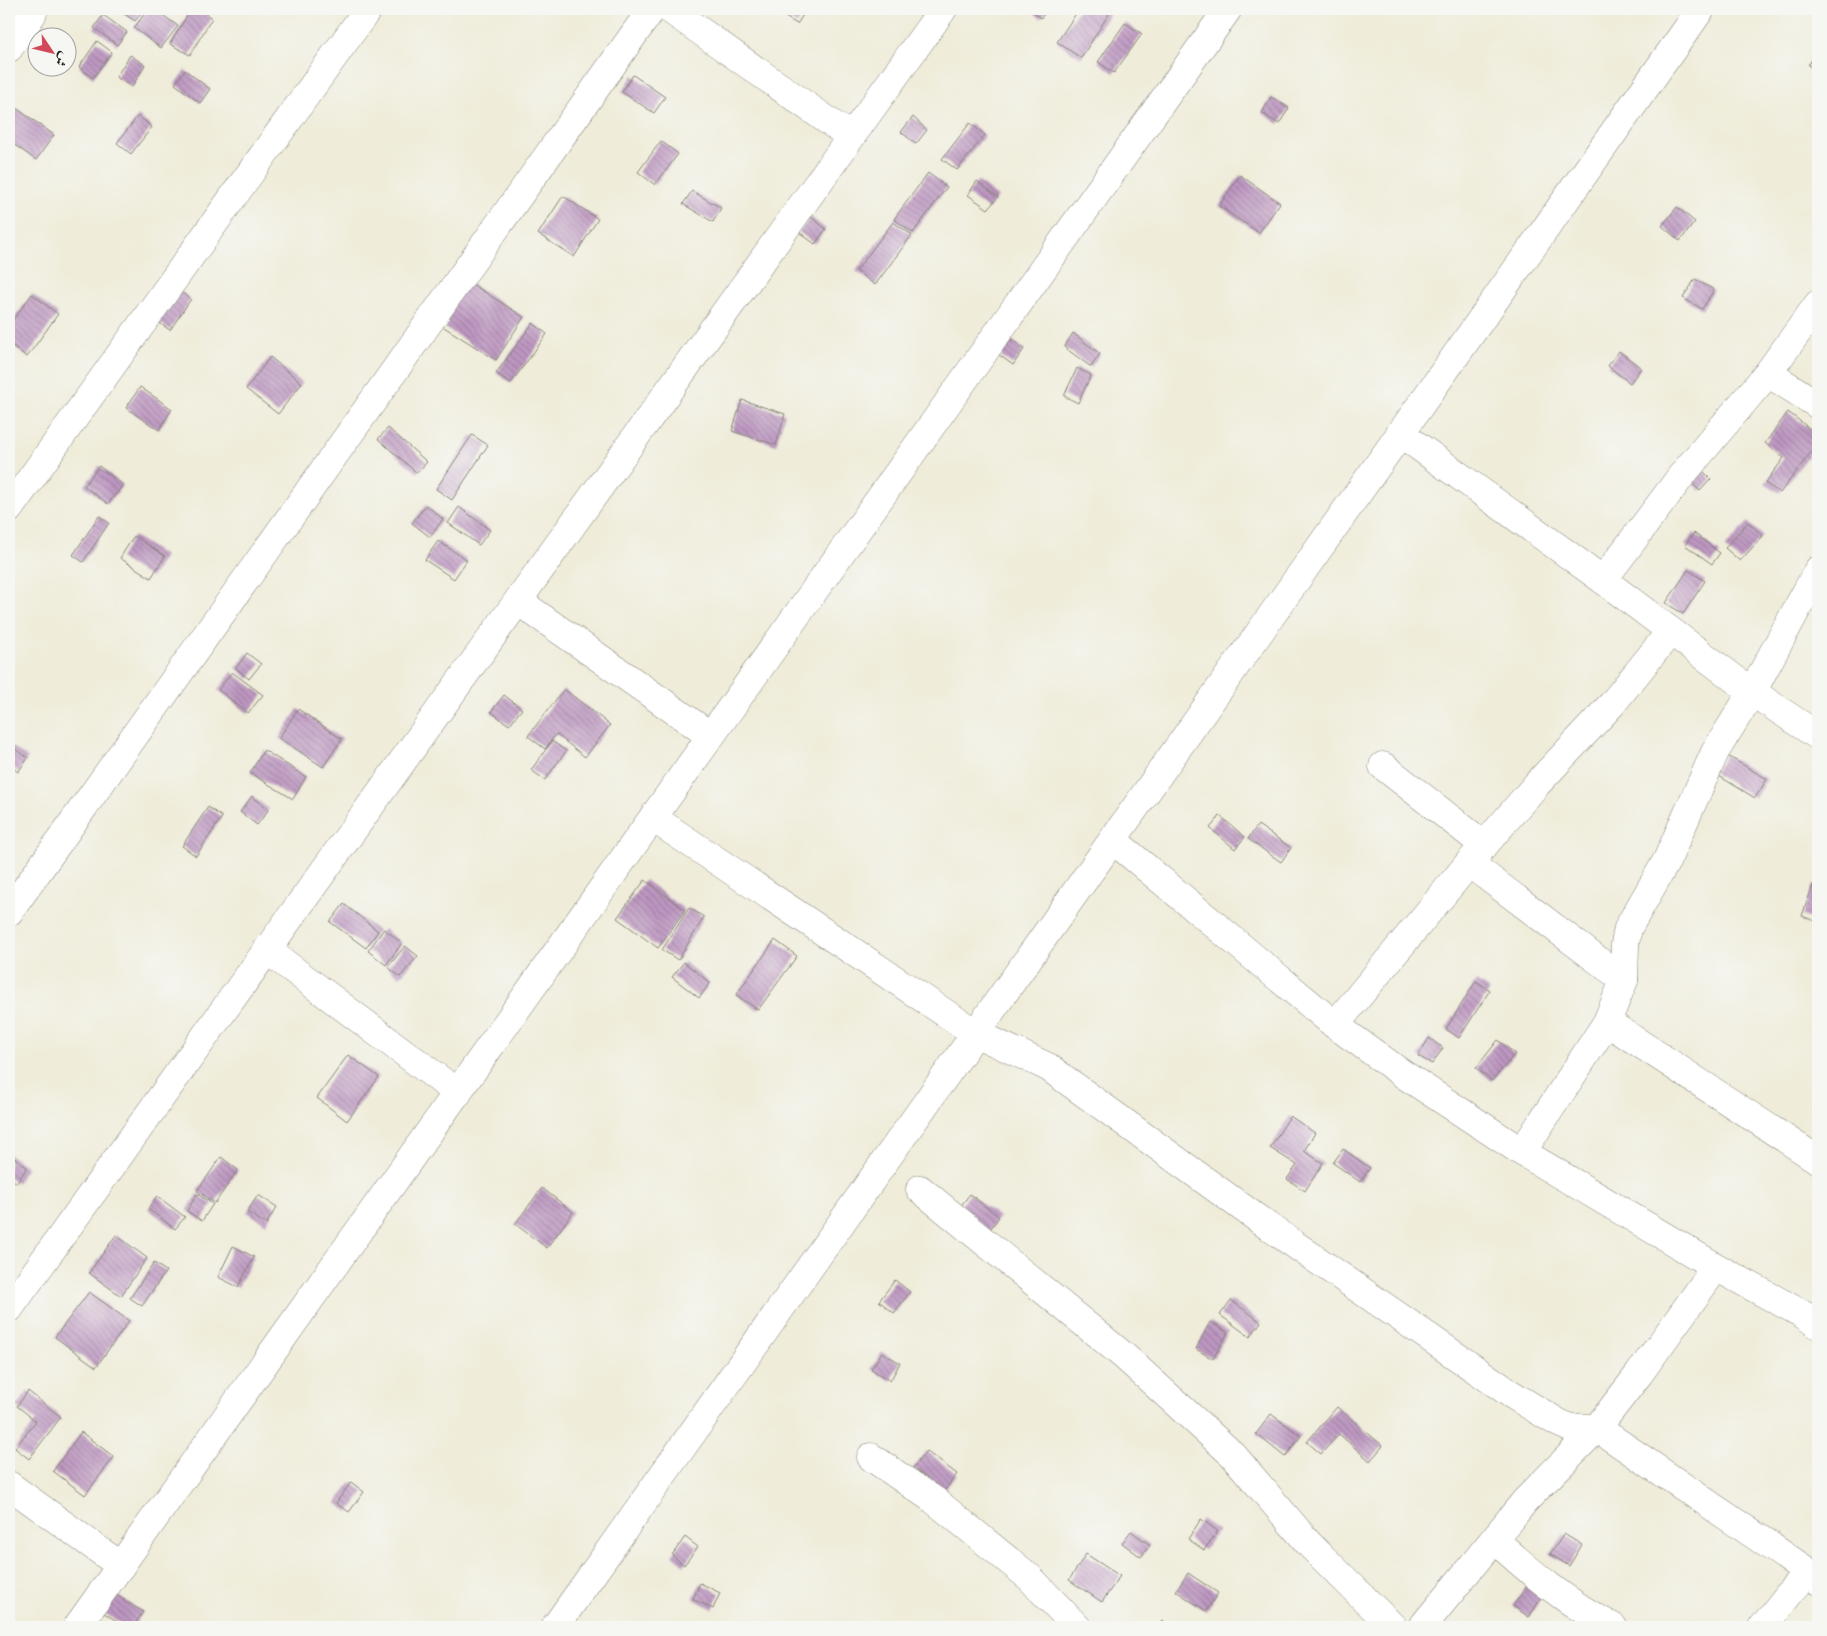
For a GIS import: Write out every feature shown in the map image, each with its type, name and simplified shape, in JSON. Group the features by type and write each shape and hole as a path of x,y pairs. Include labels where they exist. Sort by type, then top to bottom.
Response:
{"street":[{"path":"9,509 368,9"},
{"path":"9,912 652,9"},
{"path":"668,9 851,137"},
{"path":"9,1309 943,9"},
{"path":"77,1627 1228,9"},
{"path":"555,1627 1700,9"},
{"path":"9,48 33,13"},
{"path":"1603,580 1682,475 1768,373 1818,304"},
{"path":"1768,373 1818,405"},
{"path":"1400,433 1603,580 1752,692 1818,736"},
{"path":"1522,1152 1607,1022 1624,980 1625,944 1628,928 1667,860 1715,752 1752,692 1818,570"},
{"path":"518,600 711,736"},
{"path":"1335,1025 1477,854 1537,784 1612,704 1670,632"},
{"path":"1383,766 1477,854 1624,980"},
{"path":"653,818 975,1033 1048,1067 1265,1224 1511,1394 1570,1428 1597,1428 1813,1576 1763,1627"},
{"path":"1113,840 1335,1025 1402,1074 1522,1152 1716,1267 1804,1315 1818,1325"},
{"path":"267,950 458,1093"},
{"path":"1607,1022 1818,1160"},
{"path":"920,1189 1124,1356 1233,1455 1310,1545 1393,1627"},
{"path":"1422,1627 1525,1501 1597,1428 1639,1374 1716,1267"},
{"path":"872,1457 934,1500 1029,1577 1077,1627"},
{"path":"9,1484 121,1566"},
{"path":"1494,1539 1561,1596 1613,1627"}],"building":[{"path":"117,9 144,9 135,21"},
{"path":"148,9 154,9 178,26 161,48 134,28"},
{"path":"191,9 197,9 212,18 190,55 170,44"},
{"path":"786,9 807,9 797,24 782,15"},
{"path":"1028,9 1048,9 1041,18"},
{"path":"1079,9 1112,9 1081,58 1057,42"},
{"path":"103,15 127,32 117,45 94,28"},
{"path":"1125,23 1142,34 1114,73 1098,62"},
{"path":"97,41 112,52 93,78 79,67"},
{"path":"1818,52 1818,73 1808,65"},
{"path":"130,55 145,65 132,87 116,77"},
{"path":"185,70 210,89 200,103 175,84"},
{"path":"633,75 665,97 654,113 622,92"},
{"path":"1271,97 1289,108 1279,124 1262,113"},
{"path":"9,103 54,135 36,160 9,141"},
{"path":"138,116 152,127 131,154 117,143"},
{"path":"913,117 927,130 916,144 901,132"},
{"path":"970,123 985,135 957,170 942,159"},
{"path":"661,141 678,154 655,185 638,172"},
{"path":"928,173 947,187 913,233 894,219"},
{"path":"1240,175 1280,203 1259,233 1219,206"},
{"path":"977,181 998,197 988,209 968,195"},
{"path":"692,191 721,208 713,222 683,204"},
{"path":"563,196 598,219 574,257 538,234"},
{"path":"1677,207 1695,222 1680,241 1662,226"},
{"path":"811,217 826,229 815,244 799,232"},
{"path":"893,222 912,235 875,285 856,271"},
{"path":"461,277 524,317 496,360 433,320"},
{"path":"1695,279 1714,290 1702,309 1683,298"},
{"path":"168,283 191,299 170,330 147,315"},
{"path":"32,294 58,314 27,357 9,343 9,319 12,321"},
{"path":"533,323 547,334 511,383 496,373"},
{"path":"1073,333 1100,354 1091,367 1064,347"},
{"path":"1011,339 1024,349 1013,365 999,355"},
{"path":"1619,351 1641,368 1630,383 1608,366"},
{"path":"270,357 302,383 278,414 246,389"},
{"path":"1077,368 1091,375 1078,403 1064,396"},
{"path":"140,387 172,409 159,430 126,408"},
{"path":"742,400 785,414 776,445 732,431"},
{"path":"9,401 14,406 9,412"},
{"path":"1788,412 1818,435 1818,443 1780,493 1765,483 1784,458 1765,443"},
{"path":"388,428 427,462 417,473 378,439"},
{"path":"472,435 488,445 452,500 436,489"},
{"path":"1690,458 1711,479 1700,491 1678,470"},
{"path":"99,466 123,485 108,504 84,486"},
{"path":"426,505 443,519 430,537 412,523"},
{"path":"459,507 490,530 479,545 448,523"},
{"path":"99,516 109,523 83,562 73,555"},
{"path":"1748,522 1763,536 1740,561 1725,548"},
{"path":"1694,533 1720,553 1712,564 1685,545"},
{"path":"134,536 165,556 151,578 120,558"},
{"path":"438,541 467,560 454,579 425,560"},
{"path":"1688,570 1705,581 1683,614 1666,603"},
{"path":"247,653 261,664 249,679 236,668"},
{"path":"232,672 263,695 248,713 218,690"},
{"path":"564,689 610,725 585,757 556,734 545,749 528,736"},
{"path":"504,695 522,709 509,725 491,712"},
{"path":"298,709 342,739 323,767 279,738"},
{"path":"552,741 566,751 545,780 531,770"},
{"path":"9,745 28,758 18,772 9,765"},
{"path":"264,750 306,777 293,799 250,773"},
{"path":"1726,755 1767,779 1755,798 1714,773"},
{"path":"252,796 269,809 257,825 240,812"},
{"path":"208,807 222,817 196,856 182,846"},
{"path":"1220,816 1245,837 1235,849 1210,828"},
{"path":"1258,825 1291,848 1281,862 1248,839"},
{"path":"645,880 685,910 658,948 617,918"},
{"path":"1813,885 1818,886 1818,922 1802,916"},
{"path":"344,904 378,931 366,948 330,922"},
{"path":"689,908 704,917 678,960 662,950"},
{"path":"384,929 402,943 386,965 368,951"},
{"path":"775,940 797,956 758,1010 736,995"},
{"path":"405,946 418,956 400,977 388,967"},
{"path":"684,962 710,983 699,998 672,977"},
{"path":"1476,981 1490,990 1459,1038 1446,1029"},
{"path":"1429,1038 1443,1048 1432,1064 1418,1056"},
{"path":"1498,1040 1515,1054 1492,1081 1476,1068"},
{"path":"348,1055 379,1077 347,1121 317,1098"},
{"path":"1290,1116 1315,1133 1304,1151 1323,1163 1305,1191 1287,1179 1297,1165 1270,1148"},
{"path":"1343,1149 1370,1168 1360,1182 1333,1163"},
{"path":"9,1154 27,1167 17,1183 9,1177"},
{"path":"221,1157 238,1170 215,1203 197,1191"},
{"path":"542,1188 573,1212 547,1248 515,1224"},
{"path":"197,1194 213,1204 202,1221 187,1211"},
{"path":"970,1194 999,1217 989,1231 959,1208"},
{"path":"258,1195 277,1207 266,1224 247,1212"},
{"path":"157,1196 185,1217 175,1229 148,1209"},
{"path":"116,1235 147,1258 121,1296 89,1273"},
{"path":"233,1246 254,1257 238,1287 218,1277"},
{"path":"154,1263 166,1271 142,1306 130,1298"},
{"path":"895,1280 910,1292 894,1313 879,1301"},
{"path":"89,1292 129,1321 96,1367 55,1337"},
{"path":"1231,1300 1261,1322 1250,1337 1220,1315"},
{"path":"1210,1322 1228,1332 1213,1359 1196,1349"},
{"path":"882,1352 900,1363 890,1381 871,1369"},
{"path":"28,1391 61,1417 29,1459 15,1448 36,1421 17,1406"},
{"path":"1337,1407 1383,1446 1370,1461 1339,1434 1321,1454 1307,1442"},
{"path":"1271,1414 1301,1436 1285,1457 1256,1434"},
{"path":"81,1432 114,1457 85,1495 53,1471"},
{"path":"926,1451 957,1474 944,1491 913,1468"},
{"path":"351,1482 364,1492 349,1512 336,1503"},
{"path":"1201,1519 1218,1531 1204,1550 1188,1539"},
{"path":"1131,1531 1150,1545 1141,1557 1122,1543"},
{"path":"1564,1534 1582,1545 1569,1566 1550,1554"},
{"path":"685,1537 698,1547 684,1565 672,1555"},
{"path":"1086,1554 1120,1576 1102,1602 1069,1580"},
{"path":"1188,1573 1218,1593 1206,1611 1176,1591"},
{"path":"700,1583 720,1593 713,1609 693,1599"},
{"path":"1526,1587 1542,1597 1529,1617 1513,1606"},
{"path":"110,1591 143,1612 133,1627 126,1627 98,1609"},
{"path":"1163,1621 1170,1627 1157,1627"}]}
